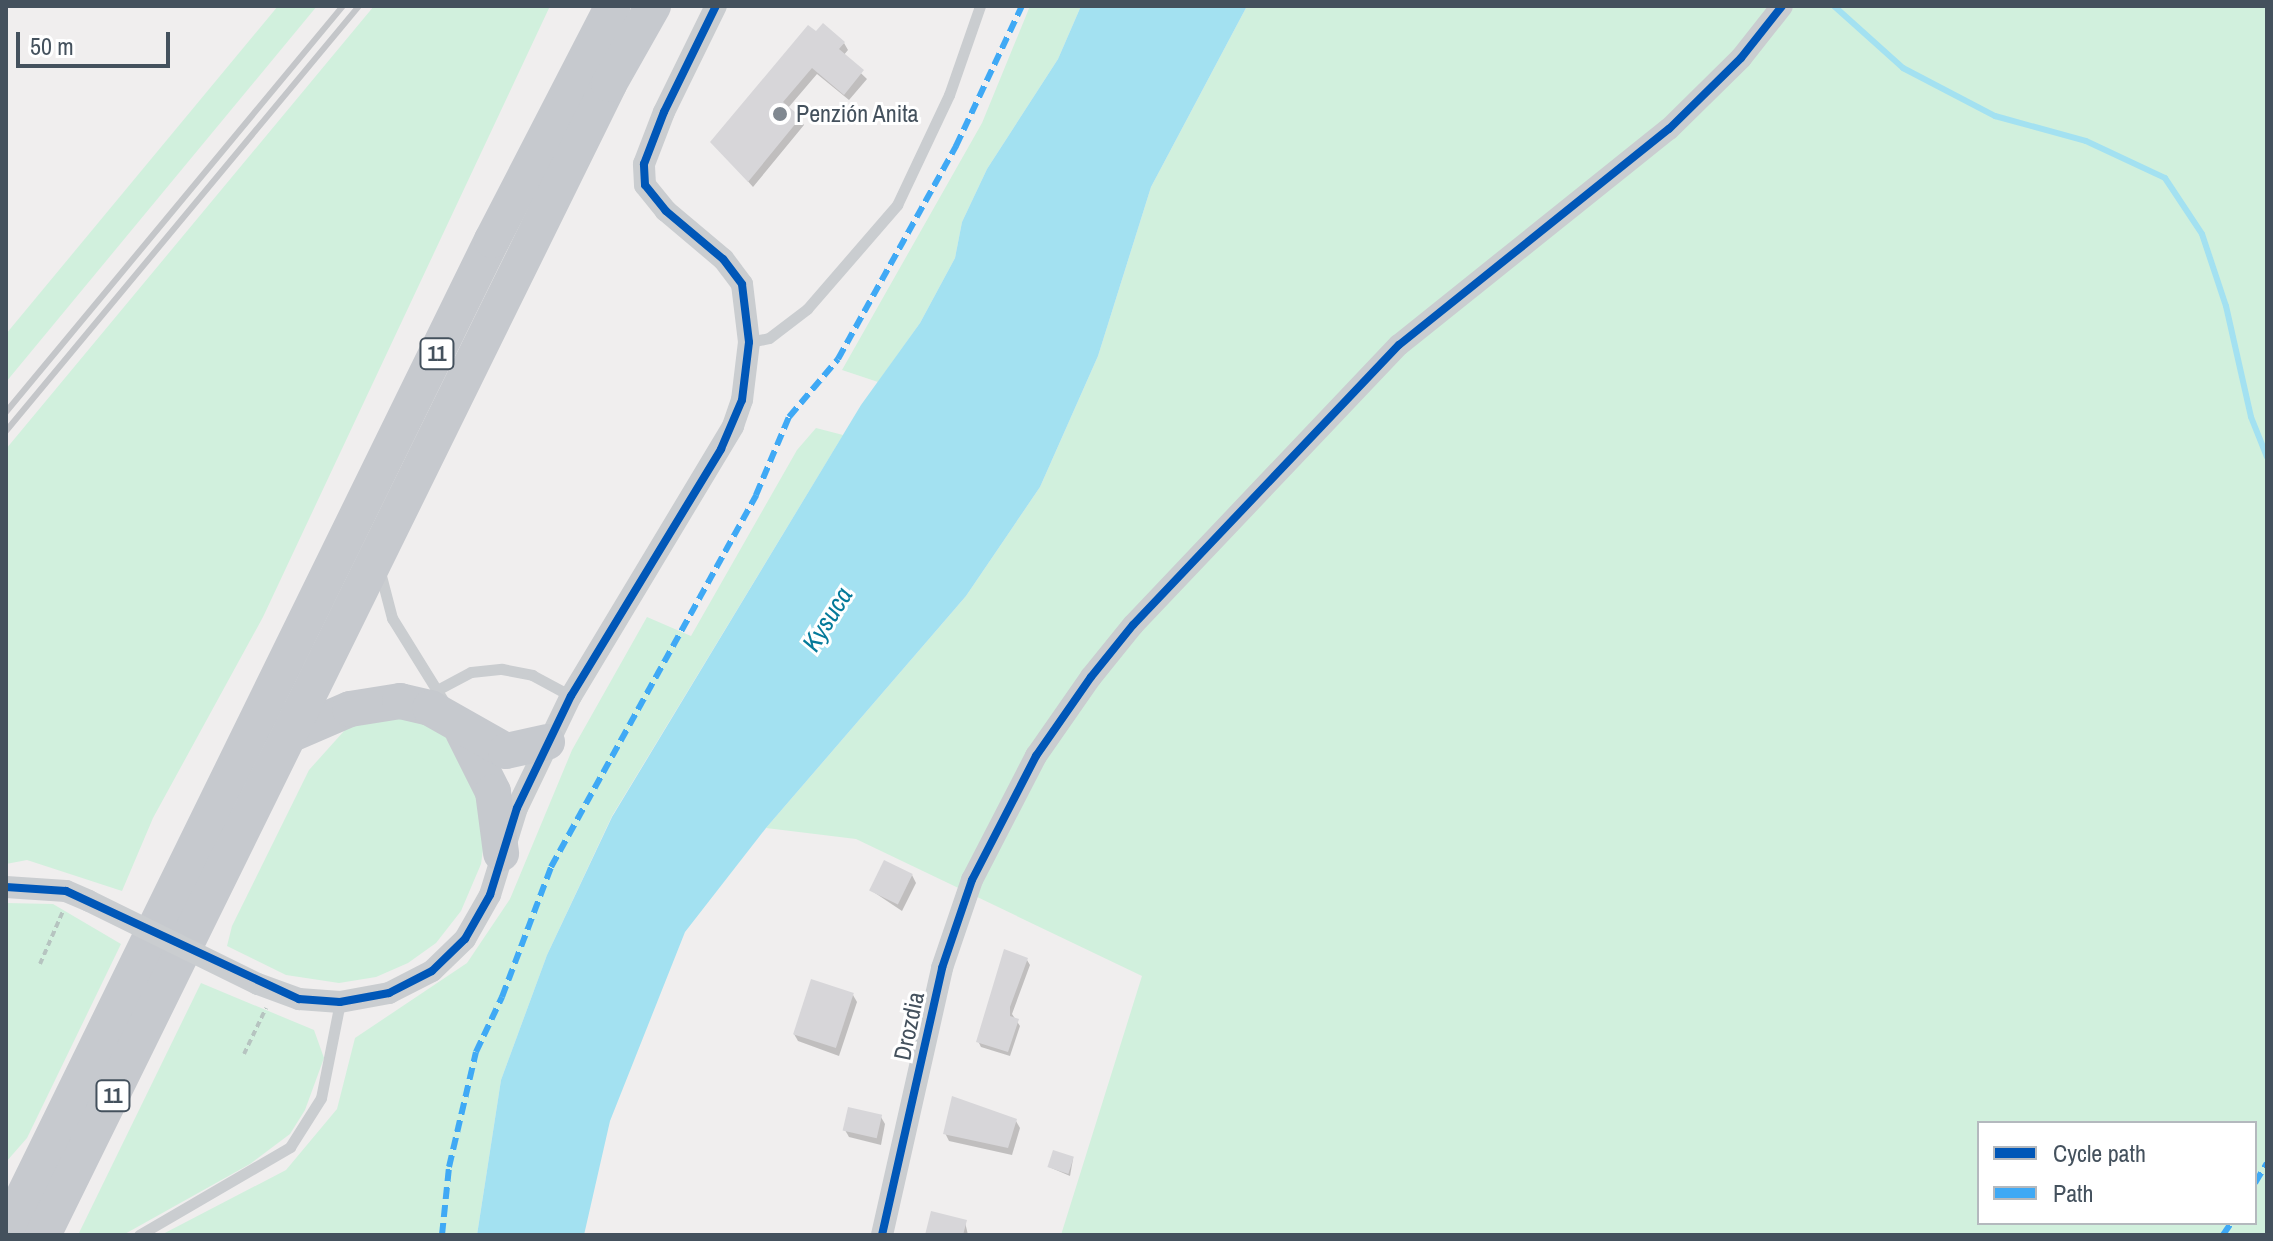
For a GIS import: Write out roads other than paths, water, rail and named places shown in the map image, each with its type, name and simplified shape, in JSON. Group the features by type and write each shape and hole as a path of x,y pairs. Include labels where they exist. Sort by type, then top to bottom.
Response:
{"main road":[{"name":"11","path":"6,1232 492,240 613,6"},
{"name":"11","path":"43,1235 653,6"},
{"path":"292,734 350,709 400,701 430,708 462,730 506,751 547,742"},
{"path":"462,730 493,792 501,853"},
{"path":"6,1174 49,1149"}],"street":[{"path":"6,887 66,891 258,984 299,999 340,1002 389,993 432,971 465,939 490,895 501,853 547,742 571,696 733,426 742,400 749,342 742,284 723,259 666,211 645,185 644,164 664,112 716,6"},
{"name":"Drozdia","path":"882,1235 942,968 993,832 1036,756 1133,625 1399,345 1669,129 1741,58 1782,6"}],"lane":[{"path":"749,342 769,338 807,309 897,205 949,95 980,6"},
{"path":"378,556 392,618 462,730"},
{"path":"437,690 471,672 502,669 532,675 571,696"},
{"path":"139,1235 290,1147 321,1098 340,1002"}],"water":[{"name":"Kysuca","path":"1081,6 1247,6 1151,187 1098,356 1040,487 966,596 766,828 685,932 610,1121 584,1235 477,1235 501,1080 547,955 612,817 861,405 920,323 955,258 962,222 987,169 1058,59"}],"waterway":[{"path":"1834,6 1903,68 1995,116 2086,141 2165,178 2202,234 2226,306 2251,417 2267,457"}],"railway":[{"path":"6,412 343,6"},
{"path":"6,431 359,6"}],"place":[{"name":"Penzión Anita","path":"780,114"}]}
